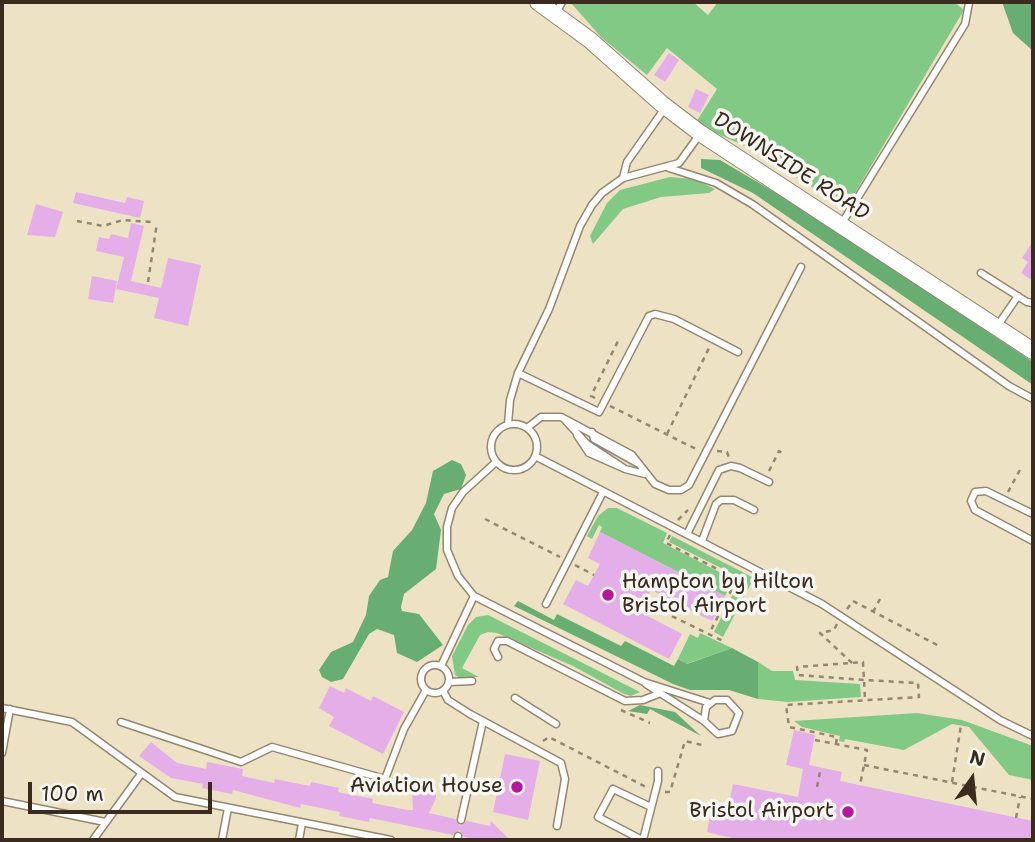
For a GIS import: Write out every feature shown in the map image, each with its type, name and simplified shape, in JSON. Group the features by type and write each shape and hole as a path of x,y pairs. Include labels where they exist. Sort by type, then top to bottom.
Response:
{"street":[{"name":"DOWNSIDE ROAD","path":"538,2 559,8 590,40 666,107 701,133 1033,351"}],"lane":[{"path":"841,225 965,24 970,3"},
{"path":"623,178 627,162 666,107"},
{"path":"508,424 510,400 518,373 549,309 580,226 602,193 623,178 669,168 688,154 701,133"},
{"path":"669,168 716,183 752,204 1009,386 1033,399"},
{"path":"561,417 586,444 625,468 645,474 669,490 681,490 689,485 801,267"},
{"path":"981,273 1033,303"},
{"path":"997,327 1018,296"},
{"path":"518,373 599,412 649,316 663,315 738,352"},
{"path":"527,428 541,417 561,417 617,445 645,474"},
{"path":"508,424 527,428 537,444 535,456 520,469 507,469 496,462 491,443 497,431 508,424"},
{"path":"535,456 822,604 1000,720 1033,737"},
{"path":"496,462 463,492 452,508 447,527 451,559 458,576 474,596 644,682 710,703 727,700 737,709 739,720 732,731 722,734 712,732 704,721 658,694 644,682"},
{"path":"687,534 719,470 731,466 740,468 769,482"},
{"path":"1033,514 986,491 975,492 971,500 975,510 1033,541"},
{"path":"546,604 603,492"},
{"path":"702,541 716,504 721,500 734,500 754,510"},
{"path":"441,666 474,596"},
{"path":"498,657 494,649 498,641 507,641 625,701 643,700 658,694"},
{"path":"441,666 448,672 449,682 443,691 426,691 421,683 421,674 427,667 441,666"},
{"path":"449,682 472,681"},
{"path":"121,722 241,762 272,747 385,779 404,729 426,691"},
{"path":"443,691 448,700 561,763 565,779 557,826"},
{"path":"514,698 556,724"},
{"path":"704,721 704,713 710,703"},
{"path":"2,708 72,722 175,797 387,840"},
{"path":"2,753 10,709"},
{"path":"461,820 483,721"},
{"path":"652,807 614,789 598,817 642,840 652,807 656,790 658,771"},
{"path":"93,840 142,774"},
{"path":"2,801 105,822"},
{"path":"222,840 228,808"},
{"path":"299,840 302,823"}],"path":[{"path":"77,221 103,226 123,220 151,222"},
{"path":"148,282 157,223"},
{"path":"619,340 591,396 706,455 712,457 719,449 727,452 729,458"},
{"path":"666,434 713,340"},
{"path":"1003,502 1022,466"},
{"path":"485,519 594,575"},
{"path":"670,535 666,543 737,579 709,634"},
{"path":"873,611 880,599"},
{"path":"847,609 853,601 941,647"},
{"path":"645,603 725,642"},
{"path":"837,624 834,630 820,633 852,663"},
{"path":"836,744 837,737 789,727 786,705 865,700 919,696 918,684 864,680 798,675 797,667 863,662 864,680 865,700"},
{"path":"951,782 961,725"},
{"path":"543,741 549,737 656,790 670,792 685,740 702,745"},
{"path":"815,740 867,750 860,785"},
{"path":"864,765 1033,799"},
{"path":"817,787 820,772"},
{"path":"1016,818 1020,796"}],"green space":[{"path":"570,2 693,2 708,15 718,2 954,2 964,10 846,208 745,146 695,124 717,89 667,48 647,75 602,38"},
{"path":"1002,2 1033,2 1033,51 1013,33"},
{"path":"701,159 720,160 815,216 1033,362 1033,385 753,193 701,168"},
{"path":"670,177 694,179 715,189 709,193 661,197 623,209 593,244 590,236 607,203 620,190"},
{"path":"452,460 461,464 466,475 461,489 444,494 434,514 441,530 436,569 404,594 401,607 402,611 419,614 443,645 417,662 397,653 394,635 377,629 369,634 343,679 331,682 322,677 319,670 331,652 353,642 366,615 369,596 380,580 388,577 393,551 412,530 426,503 433,471"},
{"path":"608,508 617,508 667,533 663,543 733,579 725,596 600,532 602,527 599,525 592,539 587,536 598,516"},
{"path":"672,536 754,578 723,637 714,632 741,578 669,542"},
{"path":"518,601 554,620 557,614 621,646 625,641 674,666 678,659 687,664 732,648 758,662 758,699 729,690 690,690 673,684 514,606"},
{"path":"488,615 640,692 631,696 624,694 573,666 497,633 488,632 480,635 462,668 479,677 458,677 455,675 452,656 468,625 476,617"},
{"path":"700,633 732,648 686,664 678,659 690,634 698,638"},
{"path":"758,662 772,671 793,671 795,680 860,684 861,697 788,702 758,699"},
{"path":"640,705 675,712 701,736 650,709 647,714 628,711"},
{"path":"917,713 962,720 1033,746 1033,780 1009,775 969,727 952,724 904,750 845,739 844,742 839,741 840,736 802,727 794,721"}],"building":[{"path":"669,53 679,60 665,82 654,75"},
{"path":"696,89 709,95 700,113 688,107"},
{"path":"76,192 125,203 127,197 144,201 140,218 73,203"},
{"path":"36,204 63,212 55,237 27,235"},
{"path":"131,223 144,226 131,281 161,288 168,258 201,265 188,326 154,318 159,298 116,289 124,257 96,251 99,237 109,239 111,234 128,238"},
{"path":"1033,241 1033,281 1021,273 1028,262 1022,258"},
{"path":"92,276 117,281 113,303 88,299"},
{"name":"Hampton by Hilton Bristol Airport","path":"600,532 725,596 712,621 651,590 640,612 682,634 669,659 563,604 576,580 588,586 600,564 588,558"},
{"path":"330,686 344,693 346,688 371,701 373,696 404,712 383,754 329,726 334,717 319,708"},
{"name":"Bristol Airport","path":"794,730 815,735 809,765 842,772 840,781 1033,821 1033,840 740,840 707,832 712,805 728,808 733,784 798,797 803,769 786,765"},
{"path":"151,742 177,763 206,769 207,762 243,769 242,776 274,783 275,779 310,786 311,782 339,788 338,792 373,799 372,803 408,810 413,810 412,792 418,780 436,784 436,798 429,813 455,819 460,826 467,821 490,826 491,821 510,840 479,840 464,837 459,830 453,835 370,818 369,822 339,816 340,812 301,804 300,808 233,790 232,794 202,788 203,784 171,778 139,756"},
{"name":"Aviation House","path":"505,754 540,761 528,820 493,812"}],"place":[{"name":"Hampton by Hilton Bristol Airport","path":"608,595"},
{"name":"Aviation House","path":"517,787"},
{"name":"Bristol Airport","path":"848,812"}]}
